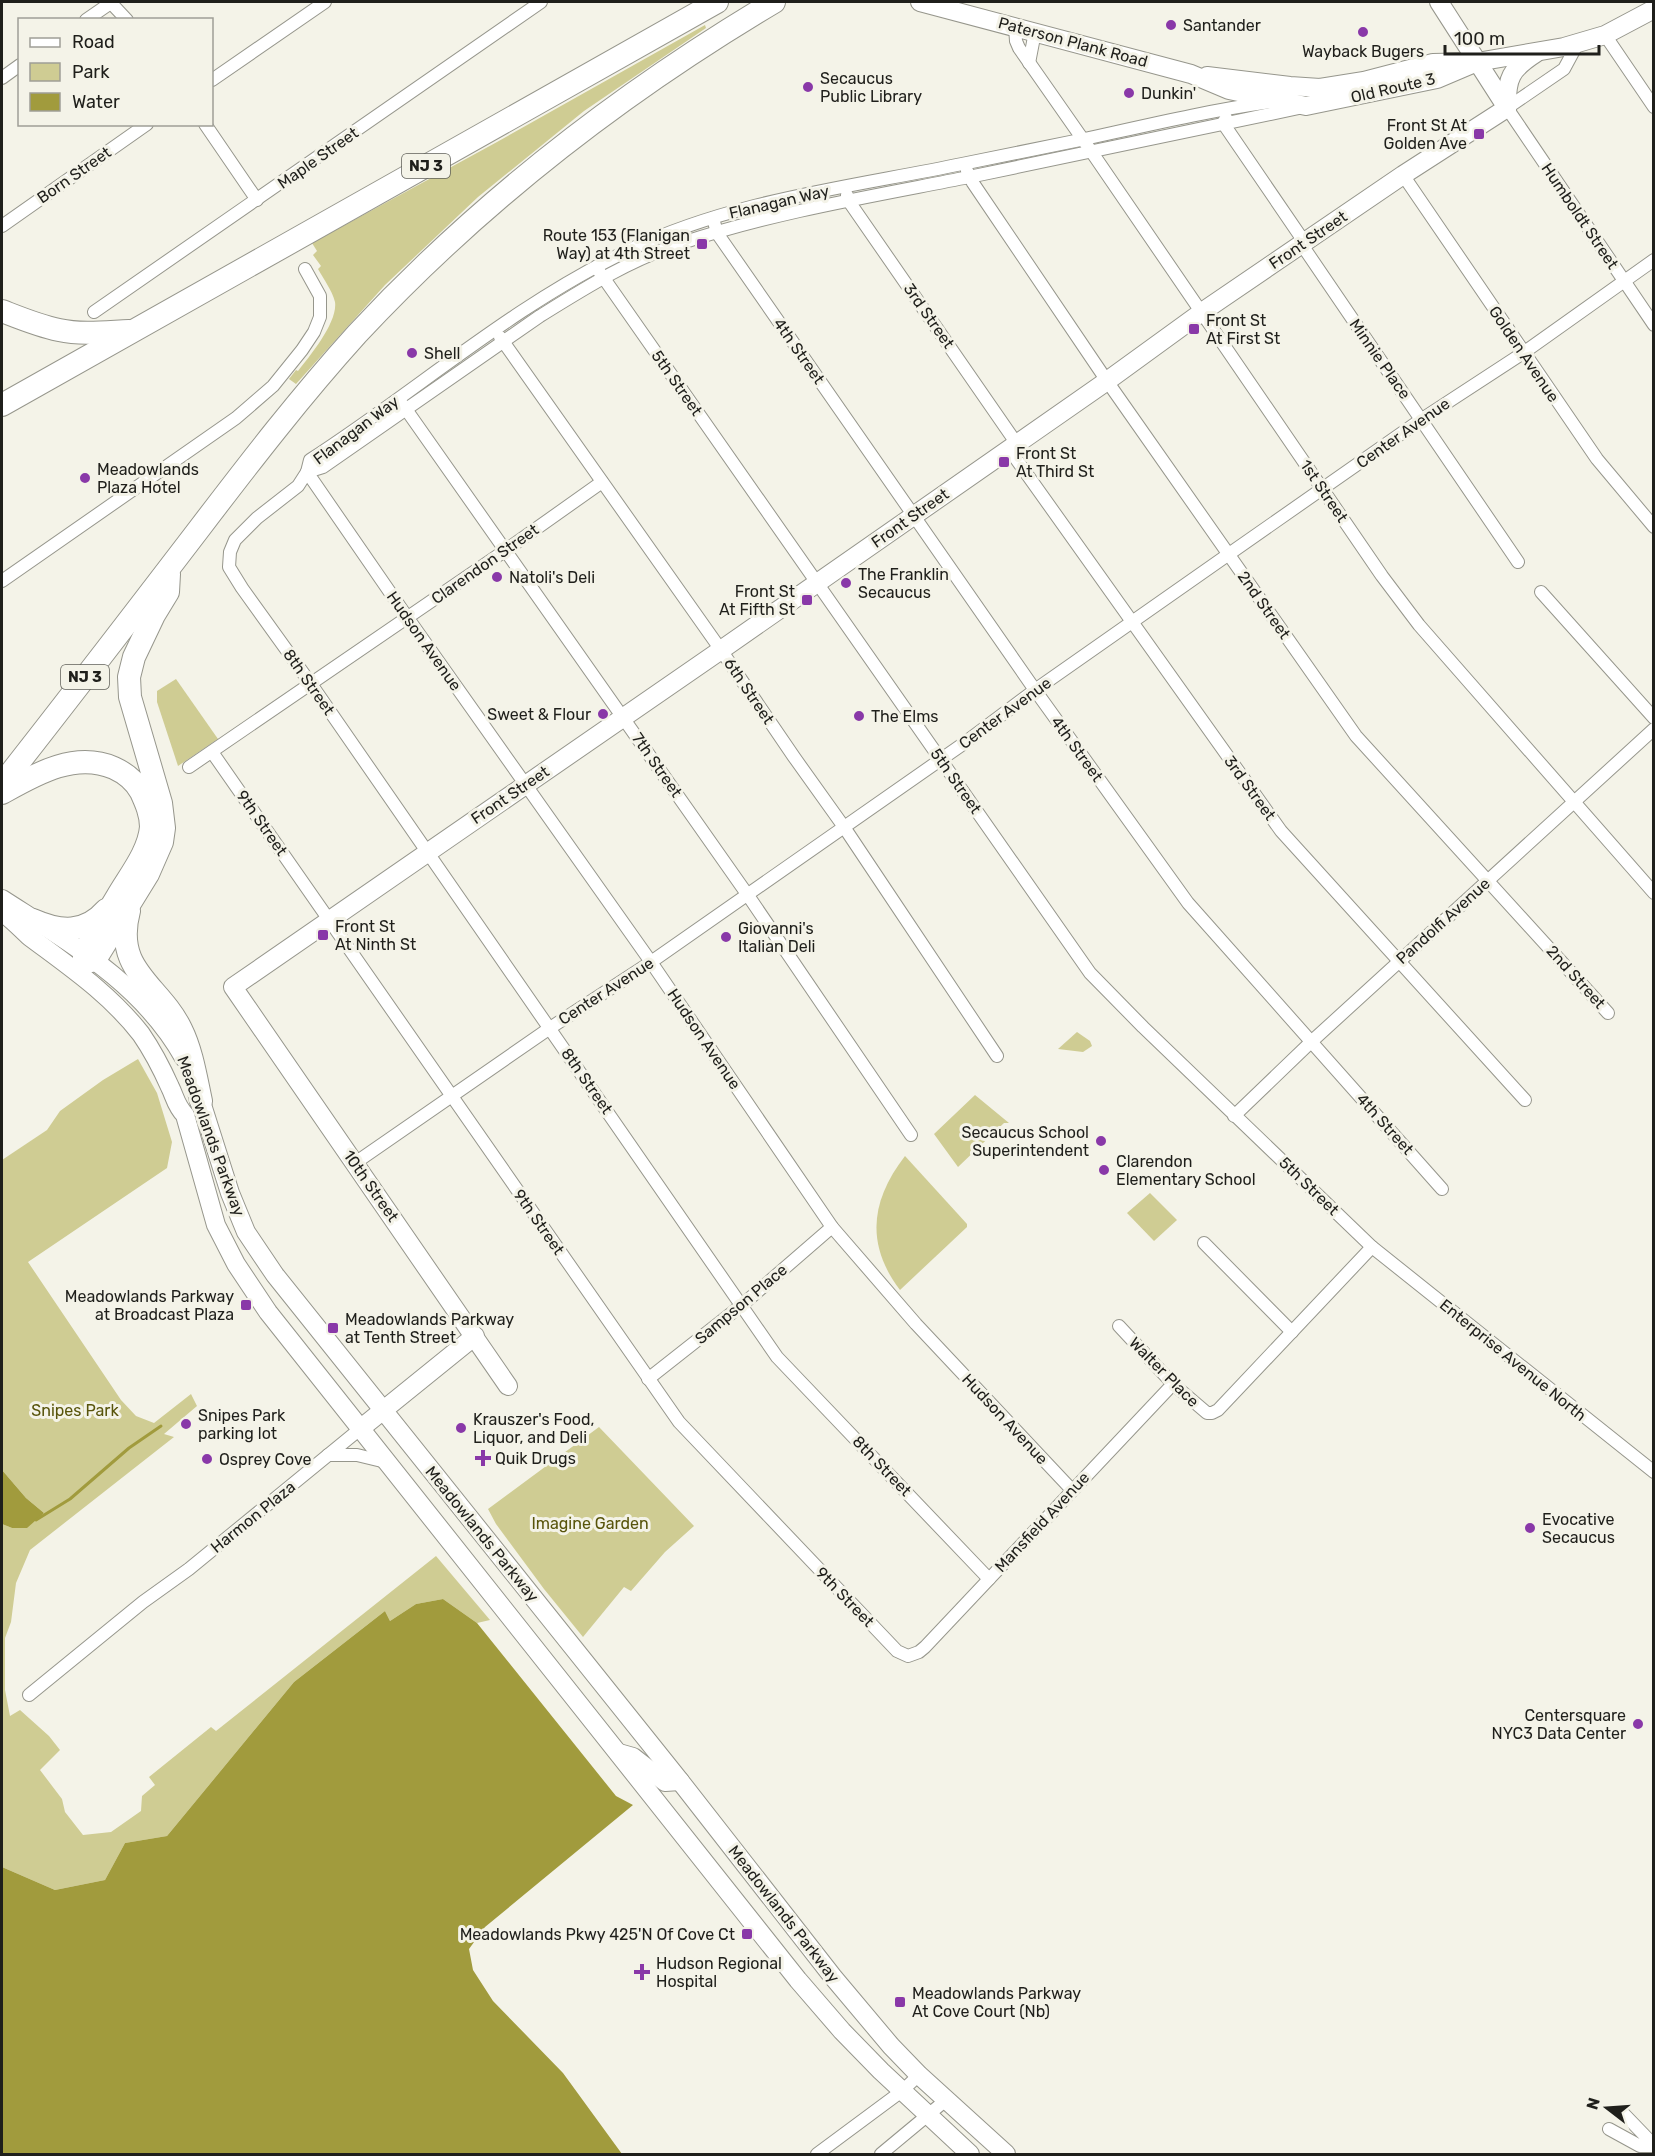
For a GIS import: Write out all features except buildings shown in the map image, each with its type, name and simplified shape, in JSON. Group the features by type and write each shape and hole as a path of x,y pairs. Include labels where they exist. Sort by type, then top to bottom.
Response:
{"highway":[{"name":"NJ 3","path":"2,405 717,2"},
{"name":"NJ 3","path":"2,784 274,432 323,373 386,304 443,249 521,180 604,114 690,54 774,2"},
{"path":"2,311 40,326 60,330 83,333 134,331"},
{"path":"88,959 162,842 164,816 130,697 129,677 143,636 168,592 169,569"},
{"path":"2,793 46,771 66,764 85,761 104,764 122,772 136,784 148,806 151,826 146,845 124,899 128,953 138,973 181,1028 188,1045 193,1108"},
{"path":"25,921 59,930 81,927 124,899"}],"main road":[{"name":"Paterson Plank Road","path":"920,2 1191,74 1229,90 1306,106"},
{"path":"1443,3 1507,108"},
{"name":"Paterson Plank Road","path":"1191,74 1320,88 1364,81 1433,63 1477,62 1578,43 1605,35 1653,9"},
{"path":"1507,108 1506,89 1512,73 1522,62 1539,52"},
{"name":"Old Route 3","path":"1306,106 1437,79 1477,62"},
{"path":"1354,97 1364,81"},
{"name":"Front Street","path":"233,987 722,650 1202,312 1403,175 1507,108"},
{"name":"Meadowlands Parkway","path":"2,899 25,921 26,933 87,978 119,1008 155,1058 178,1108 193,1108"},
{"name":"Meadowlands Parkway","path":"2,912 25,921 88,959 151,1030 171,1064 186,1106 193,1108"},
{"name":"10th Street","path":"233,987 508,1386"},
{"name":"Meadowlands Parkway","path":"193,1108 246,1232 275,1275 680,1780 833,1977 891,2046 919,2075 1006,2154"},
{"name":"Meadowlands Parkway","path":"193,1108 216,1225 236,1264 268,1312 834,2023 969,2154"},
{"name":"Harmon Plaza","path":"360,1429 475,1336"},
{"path":"617,1753 633,1757 664,1782 680,1780"}],"street":[{"path":"89,18 111,2 125,18"},
{"path":"213,79 325,2"},
{"name":"Maple Street","path":"94,312 541,2"},
{"name":"1st Street","path":"1015,27 1016,41 1029,63 1382,576 1419,625 1653,893"},
{"path":"1029,63 1035,32"},
{"path":"1605,35 1653,107"},
{"name":"Front Street","path":"1507,108 1564,69 1578,43"},
{"path":"2,78 18,66"},
{"name":"Flanagan Way","path":"230,552 235,540 245,529 274,503 298,486 307,472 310,460 496,328 548,294 596,267 652,240 740,210 909,173 1083,139 1163,120 1279,101 1320,88"},
{"path":"1223,123 1230,112 1240,106"},
{"name":"Flanagan Way","path":"307,472 323,467 556,306 603,278 681,243 805,208 969,177 1306,106"},
{"name":"Humboldt Street","path":"1507,108 1653,325"},
{"name":"Minnie Place","path":"1223,123 1518,562"},
{"name":"Born Street","path":"2,226 144,126"},
{"path":"206,126 257,201"},
{"name":"2nd Street","path":"965,163 969,177 1107,381 1356,736 1608,1013"},
{"path":"909,173 913,187"},
{"name":"Golden Avenue","path":"1403,175 1597,459 1653,526"},
{"name":"3rd Street","path":"844,187 848,200 1131,623 1281,831 1525,1100"},
{"name":"4th Street","path":"713,218 717,233 913,516 1188,903 1442,1189"},
{"path":"652,240 657,253"},
{"name":"Center Avenue","path":"355,1163 550,1028 651,962 1229,554 1422,419 1523,353 1653,260"},
{"name":"5th Street","path":"596,267 1090,973 1234,1116 1372,1247"},
{"path":"2,581 236,418 273,386 302,350 314,332 320,316 320,296 304,269"},
{"path":"548,294 556,306"},
{"name":"6th Street","path":"496,328 503,342 722,650 998,1056"},
{"path":"448,363 456,376"},
{"name":"7th Street","path":"399,398 747,894 911,1135"},
{"name":"Hudson Avenue","path":"307,472 407,618 651,962 832,1227 916,1324 1072,1490"},
{"name":"Clarendon Street","path":"189,767 602,482"},
{"name":"8th Street","path":"230,552 229,567 232,574 311,684 777,1357 989,1579"},
{"path":"1541,592 1653,718"},
{"name":"Pandolfi Avenue","path":"1234,1116 1311,1042 1653,729"},
{"name":"9th Street","path":"212,752 687,1432 897,1652 908,1656"},
{"name":"Sampson Place","path":"648,1379 742,1305 832,1227"},
{"path":"1204,1243 1292,1332 1372,1247"},
{"name":"Enterprise Avenue North","path":"1372,1247 1653,1472"},
{"name":"Walter Place","path":"1119,1326 1173,1384 1207,1413 1218,1410 1292,1332"},
{"name":"Mansfield Avenue","path":"908,1656 920,1652 925,1647 1173,1384"},
{"name":"Harmon Plaza","path":"29,1695 147,1599 189,1569 360,1429"},
{"path":"328,1455 357,1455 386,1462"},
{"path":"817,2154 902,2091 919,2075"},
{"path":"881,2154 946,2100"},
{"path":"1622,2112 1653,2147"},
{"path":"1609,2129 1640,2146 1653,2147"}],"green space":[{"path":"705,25 706,28 584,111 478,197 385,285 296,384 289,379 309,357 328,329 335,310 334,298 318,269 321,266 313,255 317,251 312,243"},
{"path":"176,679 218,739 178,766 157,702 157,691"},
{"path":"1077,1032 1090,1041 1092,1046 1083,1052 1058,1049"},
{"name":"Snipes Park","path":"138,1059 157,1093 172,1142 167,1168 28,1262 121,1400 136,1416 154,1423 191,1394 197,1406 164,1434 174,1437 30,1550 16,1583 11,1622 5,1638 5,1690 10,1716 20,1710 49,1736 60,1750 40,1770 62,1799 65,1812 83,1835 111,1832 141,1811 142,1796 155,1785 149,1777 211,1727 216,1731 436,1556 490,1620 477,1623 443,1599 416,1604 390,1621 385,1611 294,1682 167,1836 125,1843 105,1880 55,1890 2,1867 2,1524 12,1528 44,1513 26,1498 2,1470 2,1160 47,1130 60,1111 103,1080"},
{"path":"975,1095 1009,1123 1004,1123 958,1167 934,1134"},
{"path":"905,1156 967,1224 967,1227 900,1290 881,1256 877,1239 877,1222 879,1206 885,1189"},
{"path":"1150,1193 1177,1220 1154,1241 1127,1213"},
{"name":"Imagine Garden","path":"599,1427 694,1526 665,1552 631,1591 624,1587 583,1637 544,1589 496,1524 488,1509"}],"water":[{"path":"2,1470 26,1498 44,1513 27,1528 12,1528 2,1524"},
{"path":"443,1599 477,1623 616,1796 633,1805 485,1927 469,1949 473,1970 493,2001 563,2073 622,2154 2,2154 2,1867 55,1890 105,1880 125,1843 167,1836 294,1682 385,1611 390,1621 416,1604"}],"waterway":[{"path":"36,1520 70,1499 129,1448 161,1426"}],"place":[{"name":"Santander","path":"1171,25"},
{"name":"Wayback Bugers","path":"1363,32"},
{"name":"Secaucus Public Library","path":"808,87"},
{"name":"Dunkin'","path":"1129,93"},
{"name":"Front St At Golden Ave","path":"1479,134"},
{"name":"Route 153 (Flanigan Way) at 4th Street","path":"702,244"},
{"name":"Front St At First St","path":"1194,329"},
{"name":"Shell","path":"412,353"},
{"name":"Front St At Third St","path":"1004,462"},
{"name":"Meadowlands Plaza Hotel","path":"85,478"},
{"name":"Natoli's Deli","path":"497,577"},
{"name":"The Franklin Secaucus","path":"846,583"},
{"name":"Front St At Fifth St","path":"807,600"},
{"name":"Sweet & Flour","path":"603,714"},
{"name":"The Elms","path":"859,716"},
{"name":"Front St At Ninth St","path":"323,935"},
{"name":"Giovanni's Italian Deli","path":"726,937"},
{"name":"Secaucus School Superintendent","path":"1101,1141"},
{"name":"Clarendon Elementary School","path":"1104,1170"},
{"name":"Meadowlands Parkway at Broadcast Plaza","path":"246,1305"},
{"name":"Meadowlands Parkway at Tenth Street","path":"333,1328"},
{"name":"Snipes Park parking lot","path":"186,1424"},
{"name":"Krauszer's Food, Liquor, and Deli","path":"461,1428"},
{"name":"Quik Drugs","path":"483,1458"},
{"name":"Osprey Cove","path":"207,1459"},
{"name":"Evocative Secaucus","path":"1530,1528"},
{"name":"Centersquare NYC3 Data Center","path":"1638,1724"},
{"name":"Meadowlands Pkwy 425'N Of Cove Ct","path":"747,1934"},
{"name":"Hudson Regional Hospital","path":"642,1972"},
{"name":"Meadowlands Parkway At Cove Court (Nb)","path":"900,2002"}]}
